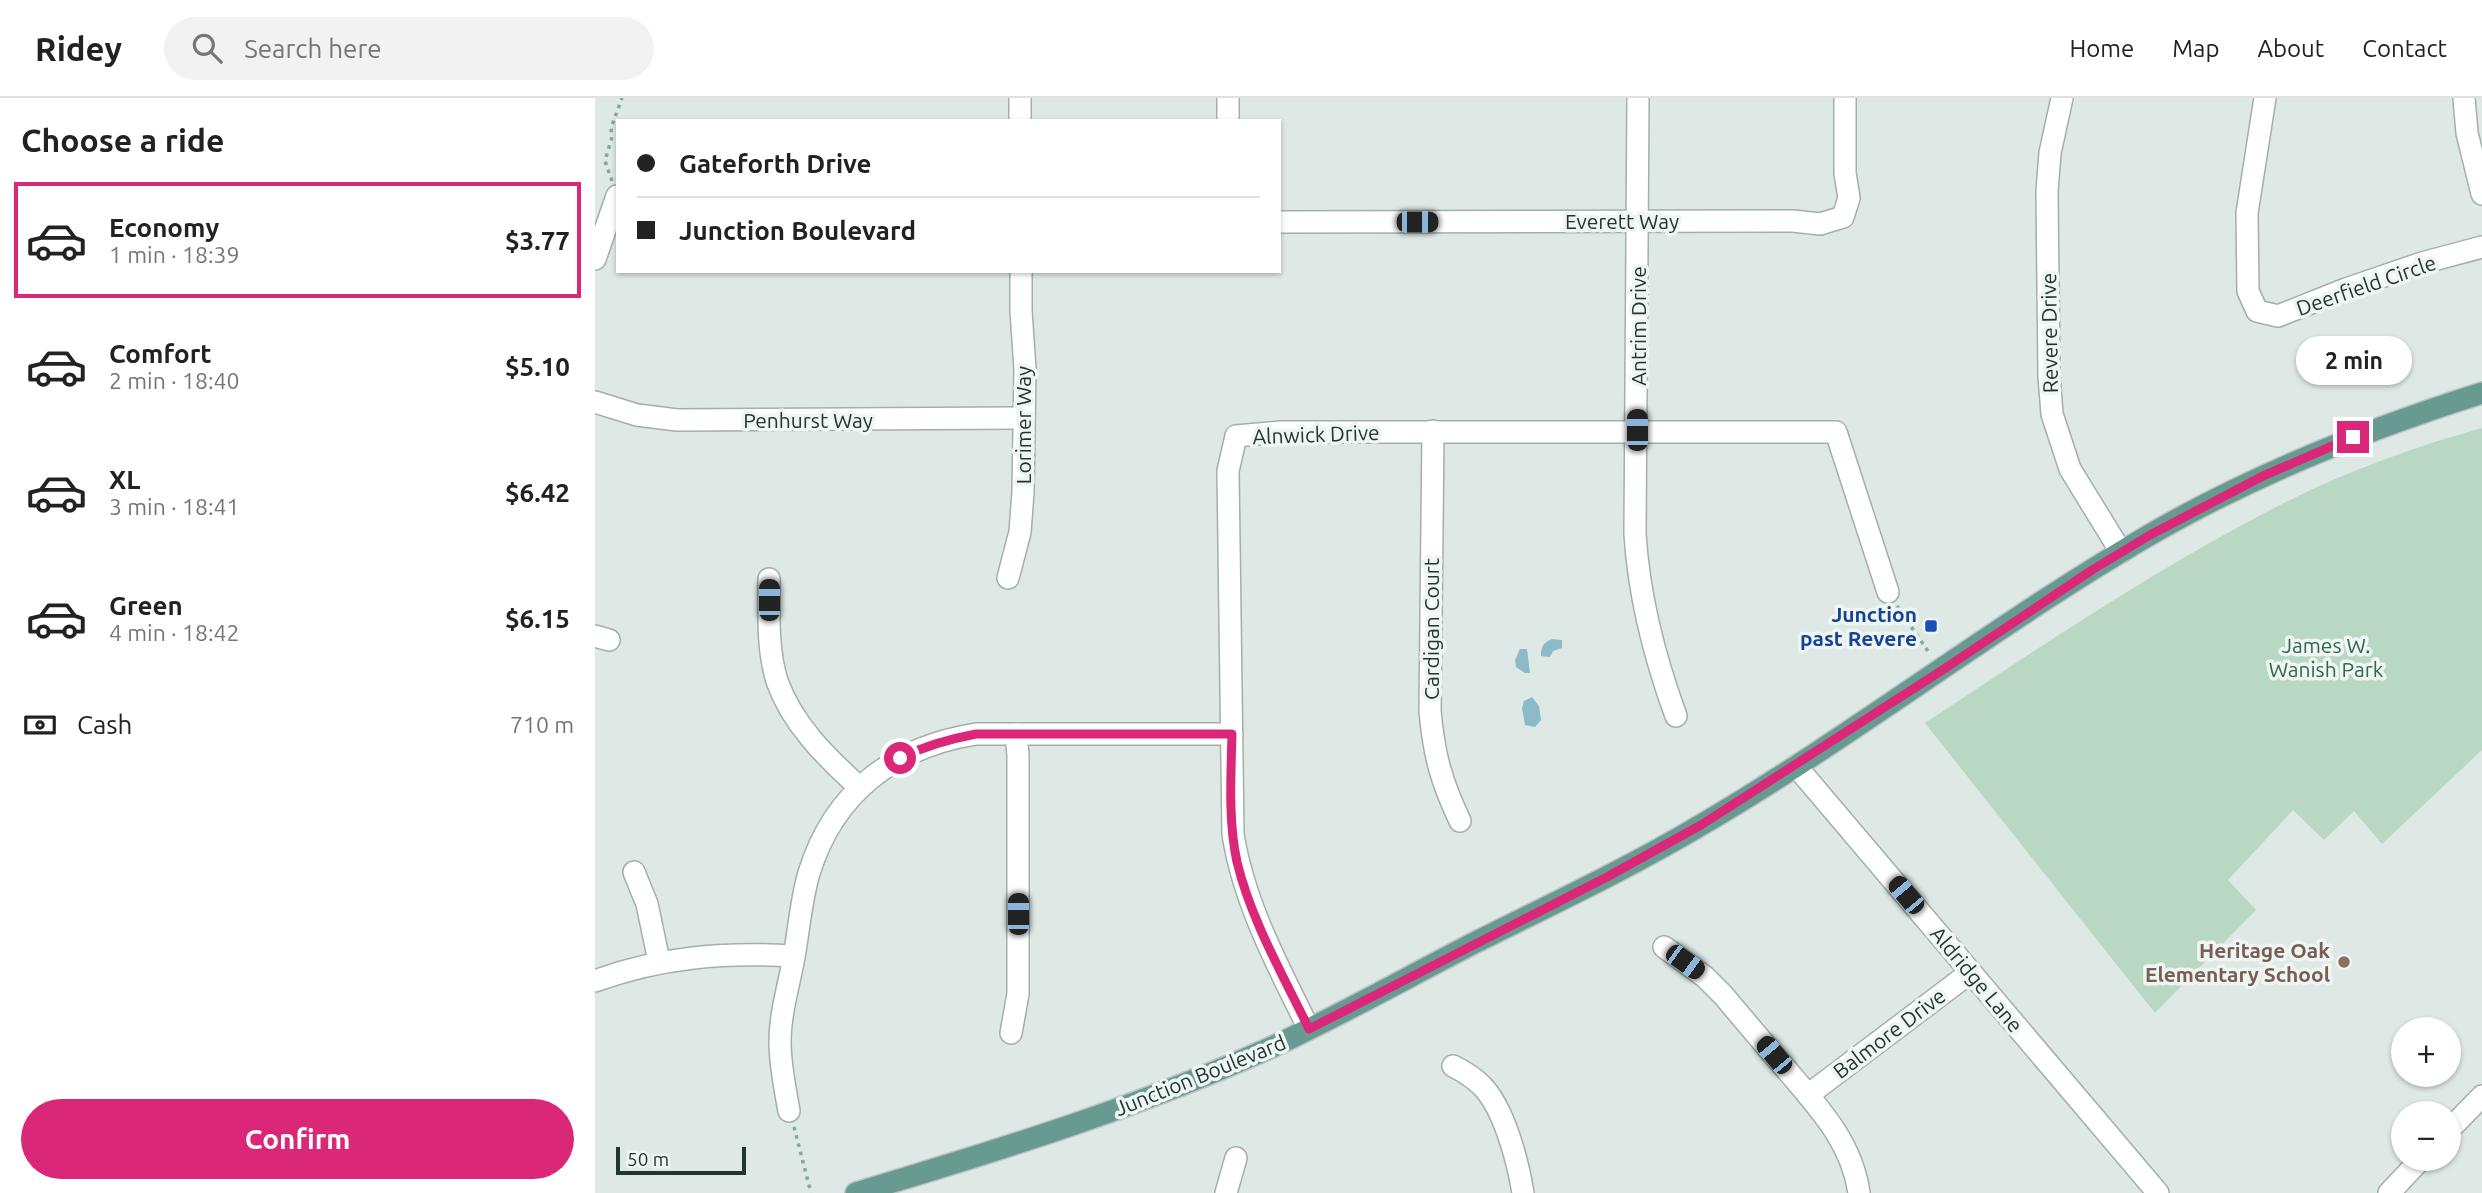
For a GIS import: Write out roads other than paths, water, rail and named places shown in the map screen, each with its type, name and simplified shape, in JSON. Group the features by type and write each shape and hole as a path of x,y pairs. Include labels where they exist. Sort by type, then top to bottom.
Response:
{"main road":[{"name":"Junction Boulevard","path":"856,1193 1097,1117 1210,1073 1309,1029 1607,877 1701,825 1796,766 2121,552 2263,476 2353,437 2482,393"}],"street":[{"path":"1020,98 1020,119"},
{"path":"1228,98 1228,119"},
{"name":"Antrim Drive","path":"1638,98 1637,572 1644,611 1661,674 1676,716"},
{"name":"Everett Way","path":"1281,222 1793,221 1820,224 1843,218 1849,198 1845,173 1845,98"},
{"name":"Revere Drive","path":"2062,98 2050,153 2047,191 2049,376 2052,414 2070,469 2121,552"},
{"name":"Deerfield Circle","path":"2265,98 2247,214 2248,291 2257,311 2278,316 2422,263 2482,247"},
{"path":"2464,98 2466,133 2482,194"},
{"path":"595,259 616,199"},
{"name":"Lorimer Way","path":"1008,578 1020,532 1023,492 1025,369 1020,311 1021,273"},
{"name":"Penhurst Way","path":"595,402 637,415 677,421 1024,418"},
{"name":"Cardigan Court","path":"1433,431 1430,710 1434,751 1444,788 1461,821"},
{"name":"Alnwick Drive","path":"1309,1029 1261,927 1237,861 1231,806 1229,471 1236,436 1281,432 1836,432 1888,592"},
{"path":"769,579 772,653 777,681 789,708 807,735 859,788"},
{"path":"789,1111 780,1040 809,874 820,843 839,812 859,788 883,767 949,738 976,734 1232,734"},
{"path":"1011,1032 1018,994 1016,734"},
{"name":"Aldridge Lane","path":"1796,766 2158,1193"},
{"path":"634,872 647,904 659,961"},
{"path":"1664,947 1705,977 1829,1119 1846,1147 1857,1177 1859,1193"},
{"path":"595,981 659,961 727,956 794,956"},
{"name":"Balmore Drive","path":"1808,1095 1971,972"},
{"path":"1454,1066 1483,1086 1495,1105 1513,1152 1524,1193"},
{"path":"2461,1118 2482,1096"},
{"path":"1226,1193 1236,1158"},
{"path":"2399,1190 2413,1171"}],"water":[{"path":"1552,639 1562,640 1562,648 1553,651 1550,657 1541,656 1543,645"},
{"path":"1520,649 1527,649 1530,673 1516,667 1515,660"},
{"path":"1532,697 1539,706 1541,720 1535,727 1525,725 1522,708 1524,701"}],"place":[{"name":"Junction past Revere","path":"1931,626"},
{"name":"Heritage Oak Elementary School","path":"2344,962"}],"park label":[{"name":"James W. Wanish Park","path":"2326,657"}]}
